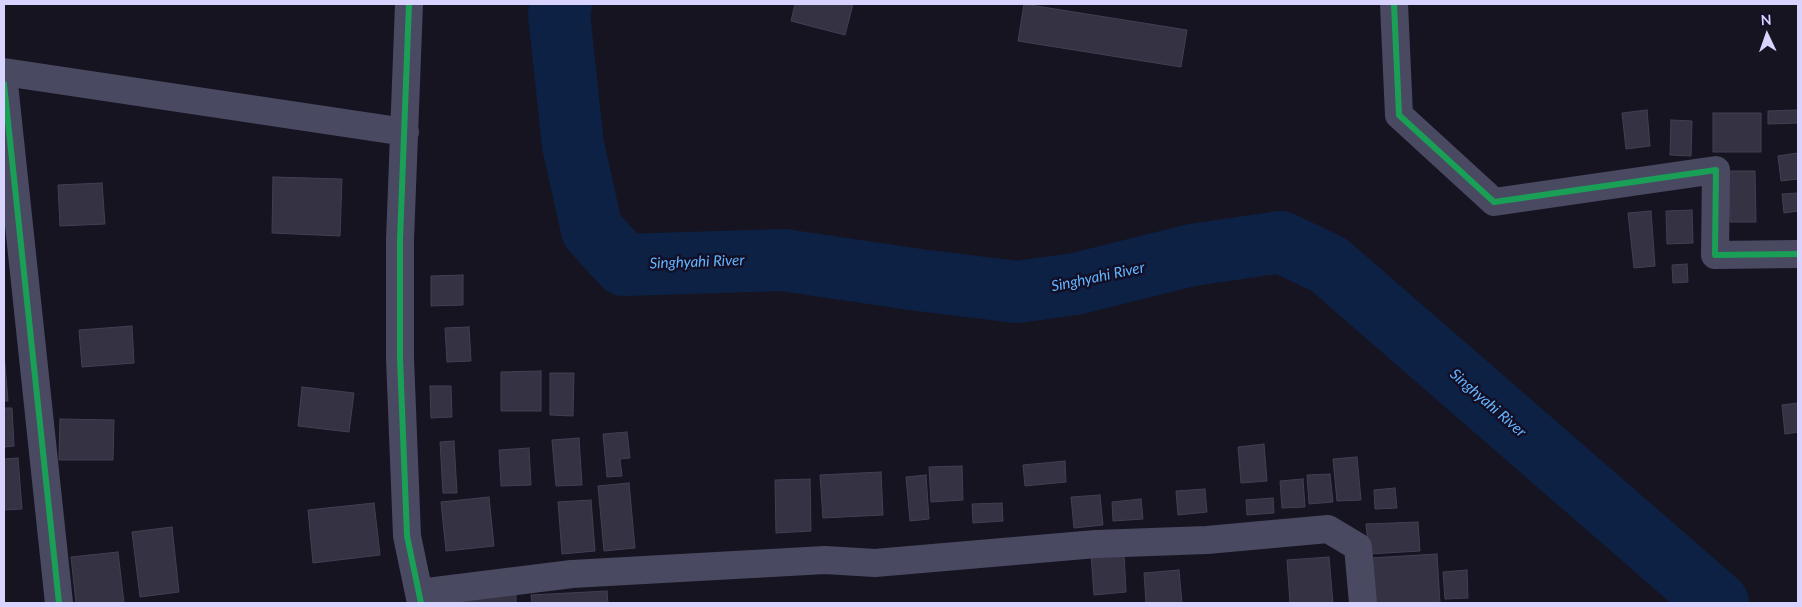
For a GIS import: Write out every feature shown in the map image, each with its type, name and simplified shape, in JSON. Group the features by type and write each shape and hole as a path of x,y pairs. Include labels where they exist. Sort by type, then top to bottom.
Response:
{"street":[{"path":"410,4 400,240 400,381 407,536 420,598 572,574 825,560 875,563 900,562 1086,545 1207,540 1328,529 1358,547 1364,603"},
{"path":"1394,4 1399,115 1494,202 1716,170 1715,255 1798,254"},
{"path":"4,72 406,132"},
{"path":"4,84 59,603"}],"building":[{"path":"795,4 853,4 845,35 791,21"},
{"path":"1024,4 1187,30 1181,67 1018,41"},
{"path":"1647,110 1650,146 1626,149 1622,113"},
{"path":"1798,110 1798,123 1768,124 1768,111"},
{"path":"1713,113 1761,113 1761,152 1713,152"},
{"path":"1671,120 1692,121 1691,156 1670,155"},
{"path":"1798,153 1798,179 1781,181 1778,156"},
{"path":"1729,171 1755,171 1756,222 1730,222"},
{"path":"273,177 342,179 340,236 272,233"},
{"path":"102,183 105,224 60,226 58,185"},
{"path":"1798,193 1798,211 1784,213 1782,194"},
{"path":"1692,210 1693,243 1667,244 1666,211"},
{"path":"1651,211 1655,266 1634,268 1628,213"},
{"path":"1687,264 1688,282 1673,283 1672,265"},
{"path":"463,275 463,305 431,306 431,276"},
{"path":"132,326 134,363 82,367 79,330"},
{"path":"469,327 471,361 447,362 445,328"},
{"path":"4,353 8,401 4,401"},
{"path":"541,371 541,411 501,411 501,372"},
{"path":"550,373 574,373 573,416 550,415"},
{"path":"430,386 451,386 452,417 431,418"},
{"path":"302,387 354,393 349,432 298,426"},
{"path":"1798,403 1798,432 1785,434 1782,405"},
{"path":"4,408 12,408 14,446 4,447"},
{"path":"60,419 114,420 113,460 59,460"},
{"path":"627,432 630,458 620,459 622,476 607,477 603,434"},
{"path":"579,438 582,485 556,486 552,440"},
{"path":"454,441 457,493 443,493 440,442"},
{"path":"1264,444 1267,481 1241,483 1238,447"},
{"path":"529,448 531,485 501,486 499,450"},
{"path":"1357,457 1361,500 1337,501 1333,459"},
{"path":"18,458 22,509 4,510 4,459"},
{"path":"1065,461 1066,482 1025,486 1023,465"},
{"path":"962,466 963,500 931,502 929,467"},
{"path":"881,472 883,515 823,518 820,475"},
{"path":"1330,474 1333,502 1309,504 1307,475"},
{"path":"926,475 929,519 910,521 906,477"},
{"path":"810,479 811,531 776,533 775,480"},
{"path":"1303,479 1305,507 1282,508 1280,481"},
{"path":"629,483 635,548 604,551 598,486"},
{"path":"1395,488 1397,508 1375,509 1374,490"},
{"path":"1205,489 1207,512 1178,515 1176,491"},
{"path":"1100,495 1103,525 1074,528 1071,497"},
{"path":"489,497 494,546 446,551 441,502"},
{"path":"1273,498 1274,513 1247,515 1246,500"},
{"path":"1141,499 1143,519 1113,521 1112,502"},
{"path":"591,500 595,551 562,554 558,502"},
{"path":"374,503 380,555 313,563 308,510"},
{"path":"1002,503 1003,521 973,523 972,504"},
{"path":"1418,522 1420,551 1369,554 1366,524"},
{"path":"172,527 179,592 140,597 132,532"},
{"path":"118,552 124,603 76,603 71,557"},
{"path":"1124,553 1126,592 1094,595 1091,555"},
{"path":"1437,554 1440,603 1373,603 1370,558"},
{"path":"1329,557 1333,603 1290,603 1287,560"},
{"path":"1179,570 1182,603 1146,603 1144,573"},
{"path":"1467,570 1468,598 1445,599 1443,572"},
{"path":"607,591 608,603 532,603 531,595"},
{"path":"516,595 516,603 447,603 447,598"}],"waterway":[{"name":"Singhyahi River","path":"561,4 559,14 573,145 592,230 624,265 783,260 1017,292 1075,284 1192,255 1281,242 1329,265 1718,603"}],"cycle path":[{"path":"409,4 400,240 400,358 407,536 421,603"},
{"path":"1394,4 1399,115 1494,202 1716,170 1715,255 1798,254"},
{"path":"4,84 59,603"}]}
